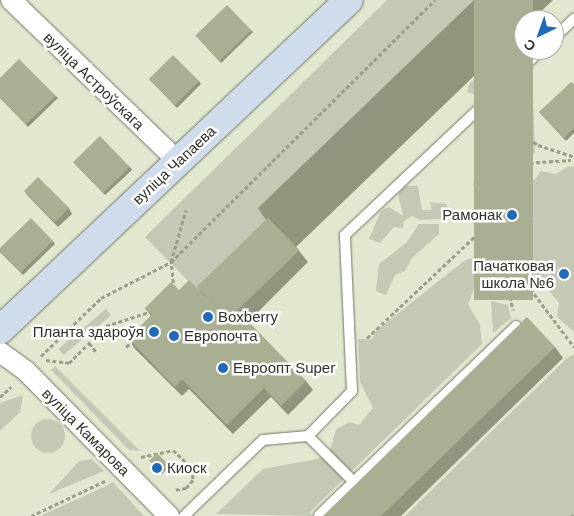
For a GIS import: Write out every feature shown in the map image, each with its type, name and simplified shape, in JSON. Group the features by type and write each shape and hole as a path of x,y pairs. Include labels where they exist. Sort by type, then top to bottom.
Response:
{"main road":[{"name":"вуліца Чапаева","path":"0,330 349,0"}],"street":[{"name":"вуліца Астроўскага","path":"11,0 178,161"},
{"name":"вуліца Камарова","path":"0,352 26,372 169,516"}],"lane":[{"path":"564,28 574,19"},
{"path":"184,516 263,440 308,436 352,391 352,352 345,235 530,60"},
{"path":"319,515 516,326"},
{"path":"308,436 353,481"}],"path":[{"path":"154,308 147,315 106,326 69,363 38,360 101,298 171,262 435,0"},
{"path":"481,106 538,145 573,158"},
{"path":"481,106 487,195 516,326"},
{"path":"487,195 523,163 573,158"},
{"path":"168,295 174,288 171,262 186,210"},
{"path":"352,352 492,220"},
{"path":"498,244 574,348"},
{"path":"147,315 151,324"},
{"path":"126,347 138,335"},
{"path":"89,343 97,353"},
{"path":"0,397 17,382"},
{"path":"131,459 173,450 192,468 193,480 186,488"},
{"path":"31,516 110,478"}],"green space":[{"path":"387,0 494,0 207,300 145,237"},
{"path":"514,41 514,60 525,60 489,94 481,97 467,92 470,83"},
{"path":"533,95 535,153 518,161 491,187 490,183 481,188 473,186 479,148 488,138 488,124 505,98"},
{"path":"569,166 574,167 574,332 557,317 559,303 547,288 528,278 516,257 518,239 534,219 520,207 521,196 541,171 556,174"},
{"path":"405,186 418,186 422,210 432,210 430,202 446,204 456,218 420,220 412,216 404,221 403,228 394,227 380,243 369,239 381,211 389,207 403,216 398,194"},
{"path":"419,224 439,224 439,234 412,258 405,271 395,275 386,295 376,291 379,264 406,243"},
{"path":"477,256 481,272 468,304 480,325 482,344 349,474 329,454 336,429 350,422 359,425 373,408 360,382 358,339 372,339 377,330 464,261"},
{"path":"491,301 508,305 511,318 493,333"},
{"path":"106,309 111,315 64,355 59,349"},
{"path":"574,354 574,516 405,516 567,358"},
{"path":"55,366 140,451 129,450 51,370"},
{"path":"23,395 20,412 0,431 0,403"},
{"path":"48,419 55,420 60,424 64,429 64,443 60,448 55,452 48,453 41,452 36,448 32,443 31,436 32,429 36,424 41,420"},
{"path":"327,457 346,477 310,512 313,516 216,514 263,469"},
{"path":"92,459 104,471 49,494 79,461"},
{"path":"113,482 144,516 40,516 104,487"}],"building":[{"path":"474,0 533,0 533,10 514,10 514,60 533,60 533,300 474,300"},
{"path":"227,5 251,30 220,61 195,36"},
{"path":"173,55 199,81 175,105 149,79"},
{"path":"19,59 56,96 26,124 0,98 0,78"},
{"path":"571,82 574,84 574,128 564,138 539,112"},
{"path":"100,136 130,167 103,193 73,162"},
{"path":"38,177 69,208 55,222 24,191"},
{"name":"Рамонак","path":"506,193 529,218 514,232 491,207"},
{"path":"31,218 53,241 21,272 0,251 0,248"},
{"path":"268,218 299,250 228,319 197,287"},
{"name":"Евроопт Super","path":"189,280 232,323 241,314 306,381 281,406 264,388 227,425 182,379 175,387 128,338 152,315 145,308 171,282 179,290"},
{"path":"527,317 555,347 381,516 323,516"},
{"path":"157,453 168,464 161,472 149,461"}],"place":[{"name":"Рамонак","path":"512,215"},
{"name":"Пачатковая школа №6","path":"564,274"},
{"name":"Boxberry","path":"208,317"},
{"name":"Планта здароўя","path":"154,332"},
{"name":"Европочта","path":"174,336"},
{"name":"Евроопт Super","path":"223,368"},
{"name":"Киоск","path":"157,468"}]}
